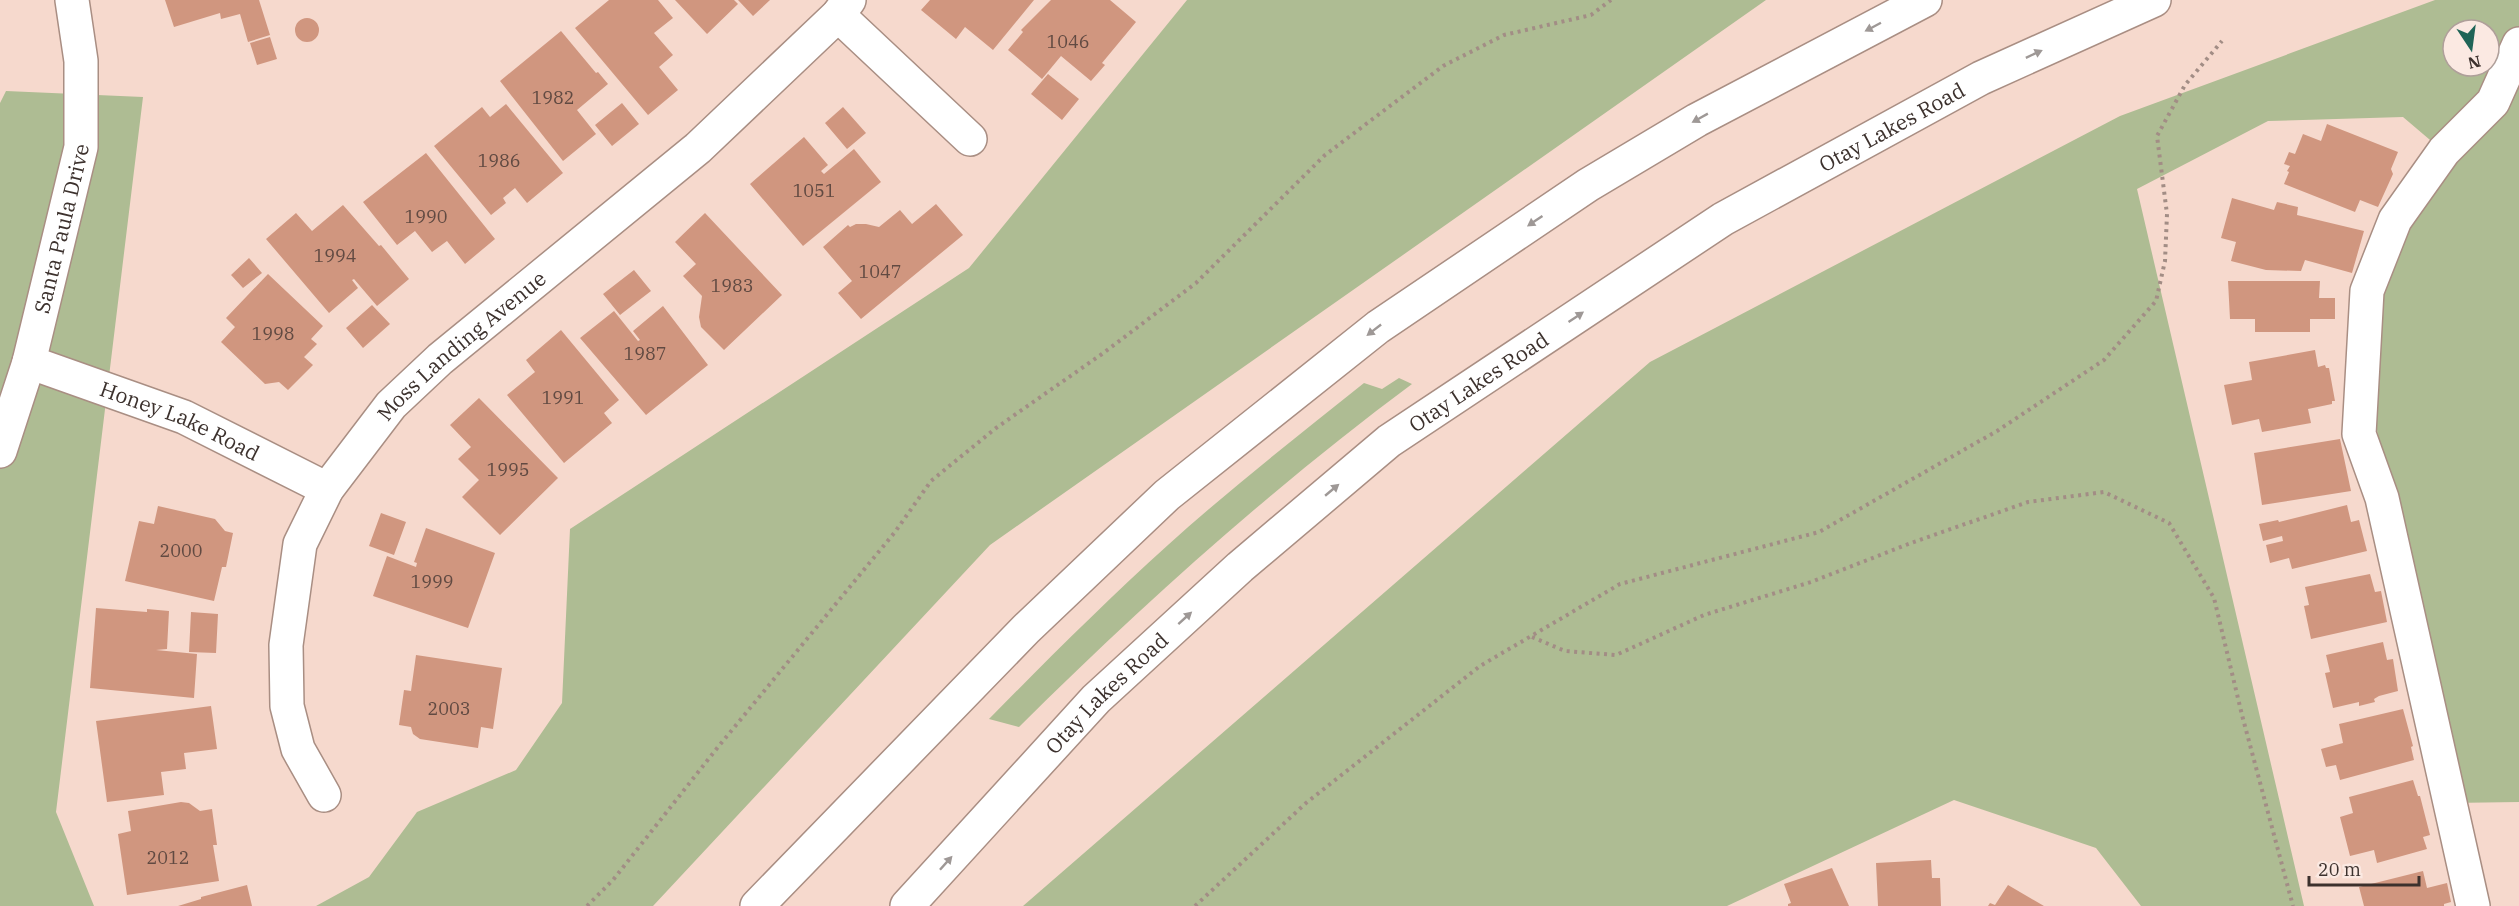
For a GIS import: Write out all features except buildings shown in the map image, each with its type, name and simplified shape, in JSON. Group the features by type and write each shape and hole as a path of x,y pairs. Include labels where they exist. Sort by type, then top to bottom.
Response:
{"main road":[{"name":"Santa Paula Drive","path":"0,451 29,362 81,147 81,61 72,0"},
{"path":"757,906 1026,629 1159,503 1378,327 1588,185 1687,125 1925,0"},
{"name":"Otay Lakes Road","path":"907,906 1096,699 1240,567 1389,441 1723,219 1981,78 2154,0"},
{"path":"843,8 970,139"},
{"name":"Moss Landing Avenue","path":"324,795 298,749 287,706 286,645 300,544 327,489 391,405 424,374 485,320 698,148 843,8"},
{"path":"2473,906 2382,498 2359,434 2367,291 2395,220 2444,151 2493,102 2519,44"},
{"name":"Honey Lake Road","path":"29,362 184,417 327,489"}],"path":[{"path":"588,906 613,880 718,747 895,532 931,481 996,428 1102,354 1196,283 1325,155 1443,66 1504,35 1591,15 1611,0"},
{"path":"1195,906 1306,802 1480,666 1620,584 1819,532 1997,431 2104,360 2156,301 2165,261 2167,214 2157,136 2185,85 2222,41"},
{"path":"1531,636 1565,651 1616,655 1704,615 1811,582 1911,543 2028,502 2104,492 2169,523 2214,598 2242,715 2293,906"}],"green space":[{"path":"1187,0 1766,0 990,545 653,906 316,906 369,877 417,812 516,770 562,703 570,529 969,268"},
{"path":"2435,0 2519,0 2519,802 2450,803 2382,498 2367,291 2443,151 2403,117 2268,121 2137,189 2304,906 2141,906 2096,848 1954,800 1727,906 1023,906 1650,362 2120,116"},
{"path":"6,91 143,97 56,812 94,906 0,906 0,103"},
{"path":"1399,378 1412,384 1309,464 1210,548 1113,636 1019,727 989,719 1122,588 1240,483 1364,383 1382,389"}]}
